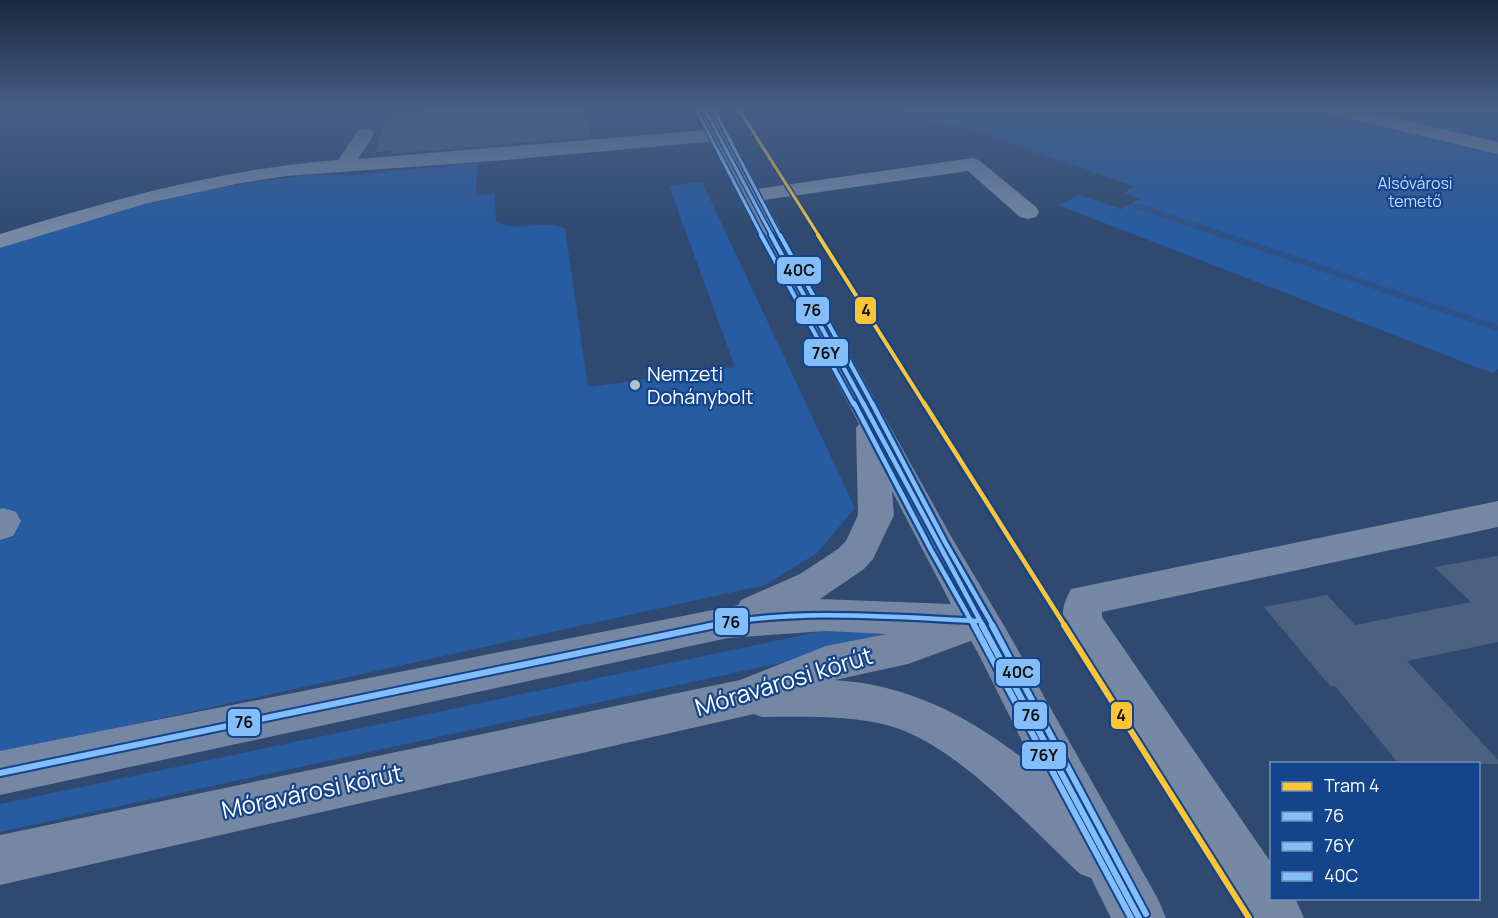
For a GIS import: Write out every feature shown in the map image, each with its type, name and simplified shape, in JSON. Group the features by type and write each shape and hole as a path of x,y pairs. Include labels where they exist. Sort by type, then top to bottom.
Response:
{"main road":[{"path":"725,151 1140,918"},
{"path":"728,622 784,600 814,585 851,559 860,549 876,515 871,418"},
{"name":"Móravárosi körút","path":"0,773 728,622 826,615 980,621"},
{"name":"Móravárosi körút","path":"0,860 742,699 826,664 909,647 980,621"},
{"path":"742,699 826,697 892,708 920,717 942,728 986,759 1113,868"}],"lane":[{"path":"345,164 354,151"},
{"path":"0,241 100,210 181,189 276,171 541,151"},
{"path":"749,196 972,165 1028,212"},
{"path":"1277,918 1082,620 1082,607 1085,600 1498,514"}],"green space":[{"name":"Alsóvárosi temető","path":"1033,151 1498,151 1498,369 1492,373 1058,205 1079,195 1121,209 1140,199 1124,193 1134,186"},
{"path":"477,163 476,196 495,194 496,221 504,225 521,227 548,225 565,229 588,387 735,367 669,186 702,182 855,508 817,553 765,585 0,754 0,248 127,208 227,186 308,175 350,175"},
{"path":"846,626 886,629 891,639 0,832 0,804"}],"building":[{"path":"376,151 427,151 390,154 391,151"},
{"path":"1498,556 1498,642 1407,661 1498,760 1498,764 1397,762 1335,686 1330,686 1264,607 1327,595 1355,625 1471,602 1434,567"}],"waterway":[{"path":"1137,206 1498,328"}],"tram line":[{"name":"4","path":"765,151 1249,918"}],"transit line":[{"name":"76Y","path":"717,151 1131,918"},
{"name":"76","path":"727,151 1139,918"},
{"name":"40C","path":"735,151 945,542 999,637 1146,914"},
{"name":"76","path":"0,773 728,622 826,615 980,621"}],"place":[{"name":"Nemzeti Dohánybolt","path":"635,385"}]}
